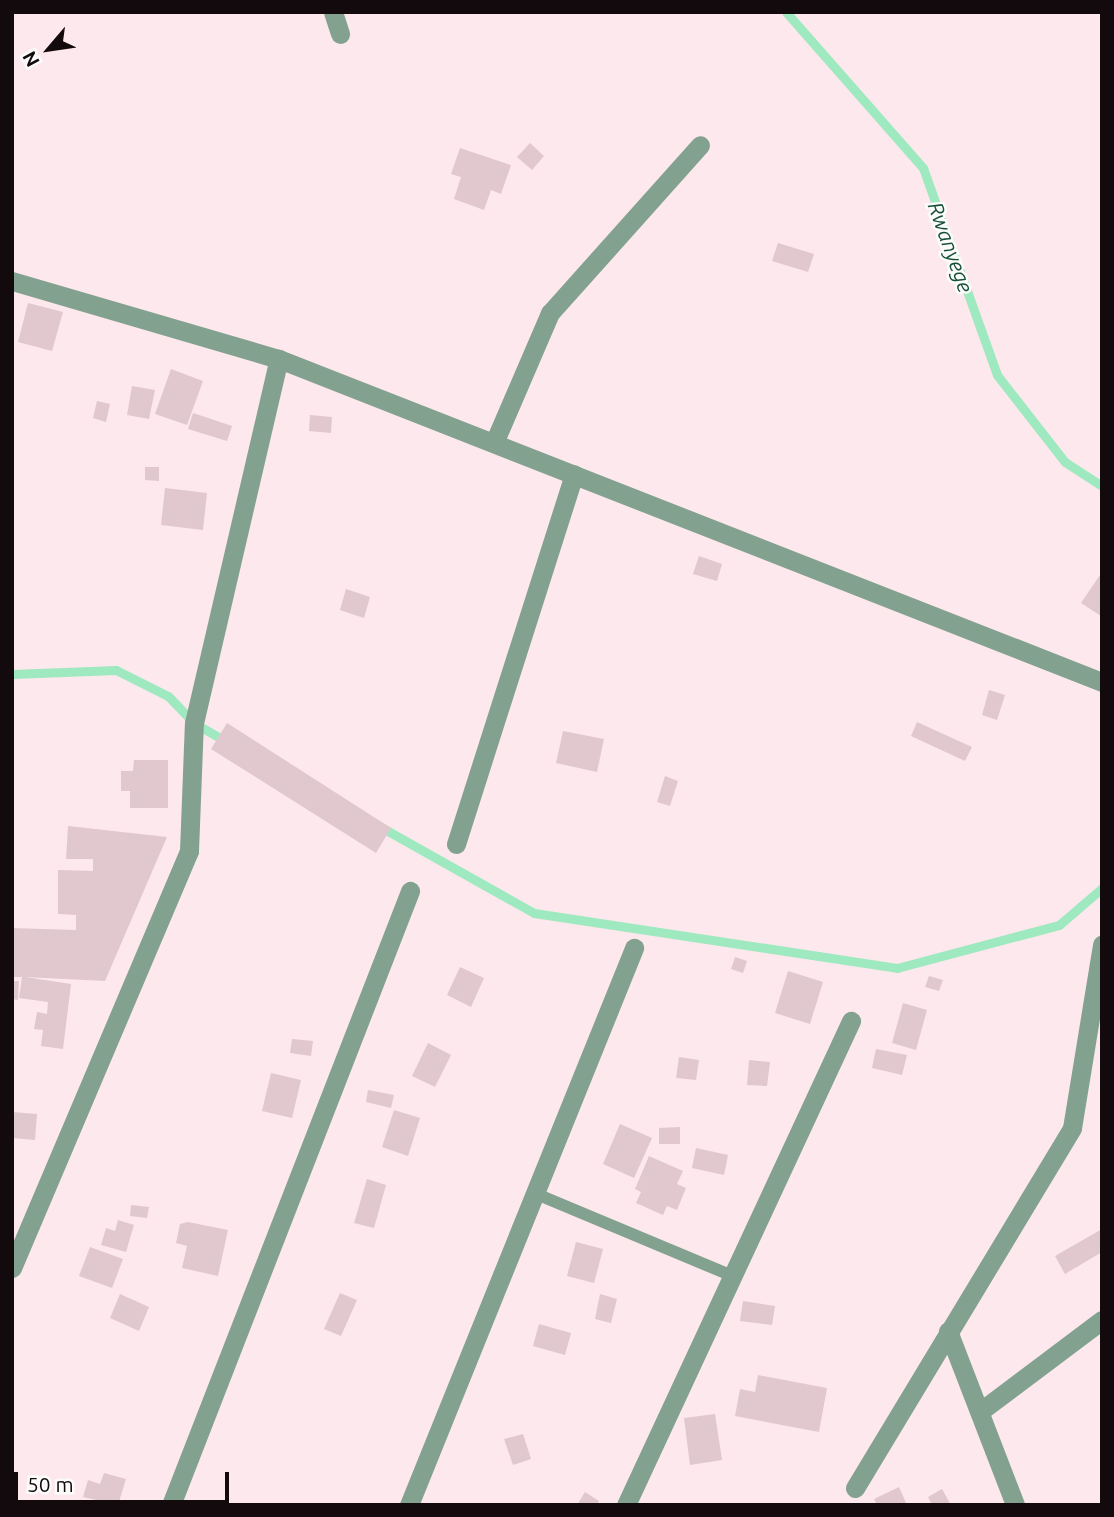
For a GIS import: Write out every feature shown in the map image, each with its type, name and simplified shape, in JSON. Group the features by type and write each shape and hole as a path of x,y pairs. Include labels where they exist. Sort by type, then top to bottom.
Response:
{"street":[{"path":"333,12 340,34"},
{"path":"494,443 550,313 700,145"},
{"path":"12,281 279,359 1102,681"},
{"path":"12,1268 189,851 194,723 279,359"},
{"path":"456,844 574,474"},
{"path":"171,1505 410,891"},
{"path":"855,1488 1072,1128 1102,944"},
{"path":"409,1505 634,948"},
{"path":"626,1505 730,1275 851,1021"},
{"path":"982,1410 1102,1320"},
{"path":"948,1331 982,1410 1015,1505"}],"lane":[{"path":"534,1193 730,1275"}],"building":[{"path":"530,143 544,156 532,170 517,157"},
{"path":"460,148 511,165 501,194 491,190 484,210 454,199 461,177 451,174"},
{"path":"778,243 814,254 808,272 772,261"},
{"path":"28,303 63,312 52,351 18,342"},
{"path":"171,369 203,381 187,425 155,414"},
{"path":"132,386 155,390 149,419 127,415"},
{"path":"97,401 110,404 106,422 93,418"},
{"path":"193,413 232,426 227,441 188,429"},
{"path":"310,415 332,417 331,433 309,431"},
{"path":"145,467 159,467 159,481 145,480"},
{"path":"165,488 207,493 203,530 161,525"},
{"path":"699,556 722,564 717,581 693,574"},
{"path":"1102,572 1102,615 1101,616 1081,603"},
{"path":"346,589 370,597 364,618 340,610"},
{"path":"989,690 1005,695 997,720 982,715"},
{"path":"917,722 972,747 965,761 911,736"},
{"path":"227,723 391,828 376,853 211,749"},
{"path":"563,731 604,739 597,772 556,763"},
{"path":"134,760 168,760 168,808 130,808 130,791 121,791 121,771 133,771"},
{"path":"665,776 678,781 670,806 657,802"},
{"path":"68,826 167,837 105,981 25,977 71,984 63,1049 41,1046 43,1030 34,1029 37,1012 47,1014 48,1002 19,998 22,977 12,977 12,928 76,930 76,915 58,914 58,870 93,871 93,859 66,859"},
{"path":"735,957 747,961 743,973 731,969"},
{"path":"460,967 484,978 471,1007 447,995"},
{"path":"788,971 823,982 810,1024 775,1013"},
{"path":"929,976 943,980 939,991 925,987"},
{"path":"12,981 19,981 18,1000 12,999"},
{"path":"903,1003 927,1010 916,1050 892,1043"},
{"path":"292,1039 313,1041 311,1056 290,1053"},
{"path":"428,1043 451,1055 435,1087 412,1076"},
{"path":"876,1049 907,1055 902,1075 872,1068"},
{"path":"679,1057 699,1060 696,1080 676,1078"},
{"path":"749,1060 770,1062 767,1086 747,1085"},
{"path":"271,1073 301,1080 292,1118 262,1111"},
{"path":"368,1090 394,1095 391,1108 366,1102"},
{"path":"394,1110 420,1118 408,1156 382,1147"},
{"path":"12,1112 37,1114 35,1140 12,1138"},
{"path":"620,1124 652,1138 634,1178 603,1164"},
{"path":"680,1127 680,1144 659,1144 659,1128"},
{"path":"696,1148 728,1155 724,1175 692,1168"},
{"path":"649,1156 683,1171 677,1184 686,1188 677,1210 667,1206 663,1215 636,1203 641,1192 635,1189"},
{"path":"367,1179 386,1185 374,1228 354,1223"},
{"path":"131,1205 149,1207 147,1218 130,1216"},
{"path":"118,1220 134,1225 126,1252 101,1245 106,1228 115,1231"},
{"path":"188,1222 228,1230 218,1276 182,1268 187,1246 176,1243 180,1224"},
{"path":"1102,1229 1102,1252 1065,1274 1055,1256"},
{"path":"576,1242 603,1249 594,1283 567,1276"},
{"path":"90,1247 123,1259 112,1288 79,1276"},
{"path":"340,1293 357,1300 341,1336 324,1329"},
{"path":"120,1294 149,1307 139,1331 110,1318"},
{"path":"600,1294 617,1299 611,1323 595,1319"},
{"path":"743,1301 775,1306 772,1325 740,1321"},
{"path":"539,1324 571,1333 565,1355 533,1346"},
{"path":"758,1375 827,1388 819,1432 735,1416 740,1389 755,1392"},
{"path":"715,1414 722,1460 690,1465 684,1418"},
{"path":"523,1434 531,1459 513,1465 504,1439"},
{"path":"104,1473 126,1479 118,1505 83,1497 88,1480 100,1484"},
{"path":"899,1487 907,1505 877,1505 874,1499"},
{"path":"942,1489 951,1505 932,1505 928,1497"},
{"path":"585,1492 599,1501 597,1505 577,1505"}],"waterway":[{"name":"Rwanyege","path":"786,12 923,168 997,375 1065,462 1102,486"},
{"path":"12,674 116,670 168,696 194,723 229,743"},
{"path":"379,826 534,913 897,968 1059,925 1102,888"}]}
